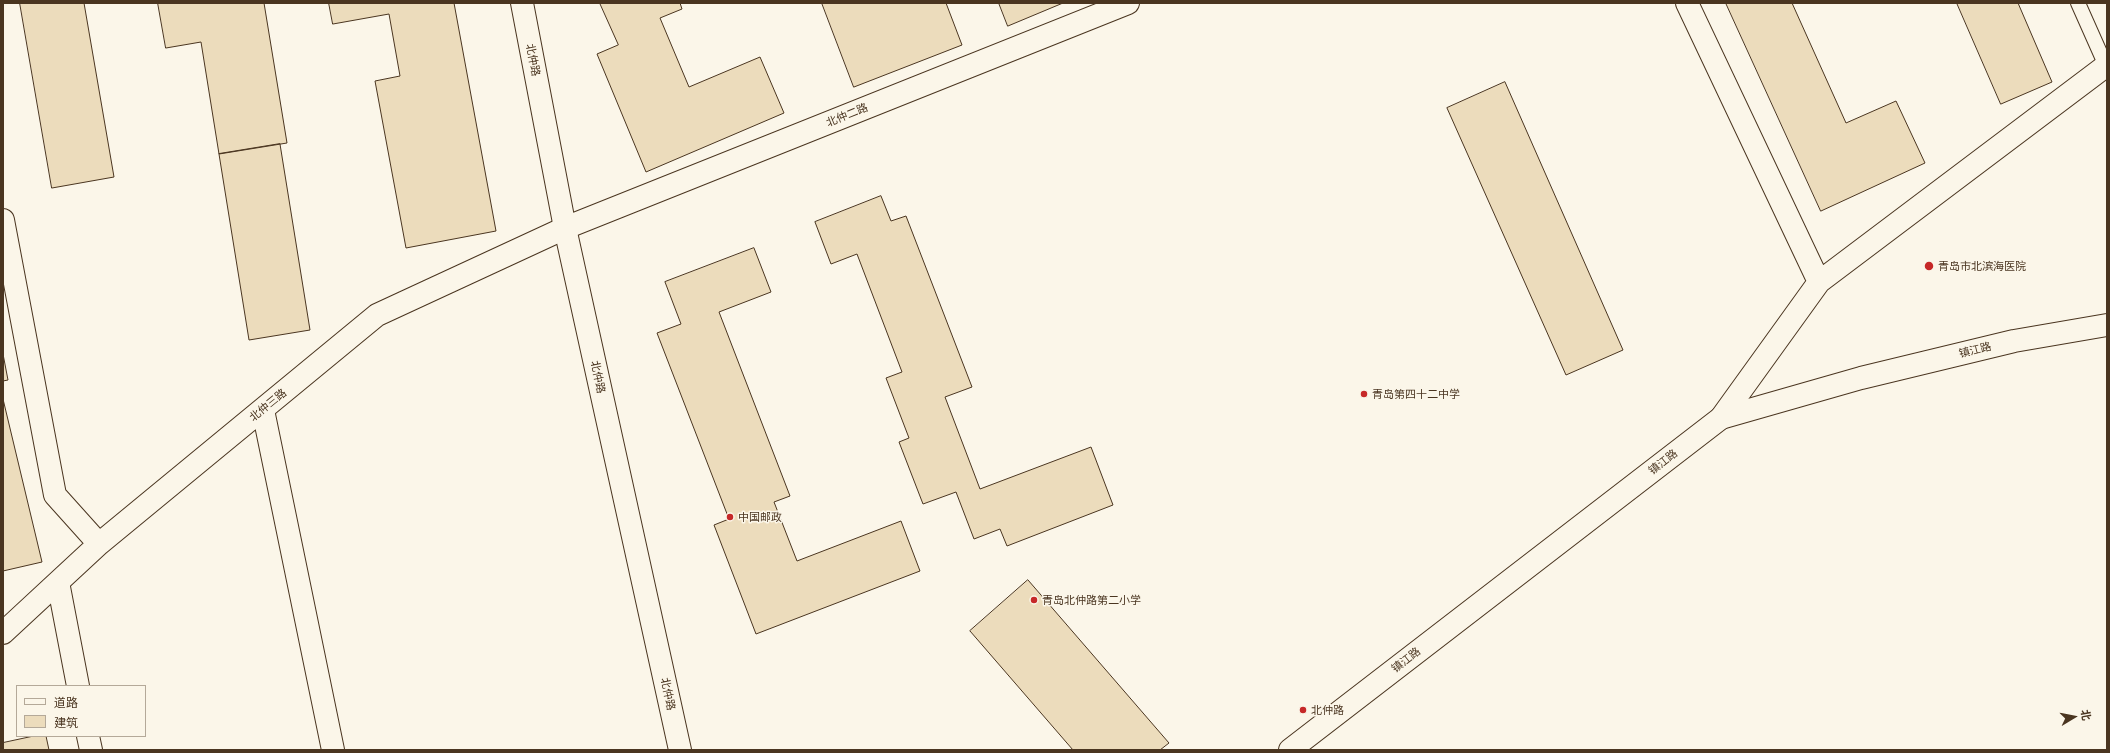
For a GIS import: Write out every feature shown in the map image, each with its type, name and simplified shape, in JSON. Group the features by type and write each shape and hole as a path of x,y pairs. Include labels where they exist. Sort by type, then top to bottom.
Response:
{"street":[{"name":"北仲路","path":"522,3 565,228 680,750"},
{"name":"北仲二路","path":"565,228 1128,3"},
{"path":"1687,3 1819,282"},
{"path":"1721,418 1819,282 2106,65"},
{"path":"3,220 55,495 99,544"},
{"name":"北仲三路","path":"3,633 99,544 377,315 565,228"},
{"name":"镇江路","path":"1290,750 1721,418 1861,378 2006,343 2107,325"},
{"path":"263,410 333,750"},
{"path":"58,582 78,685"},
{"path":"88,737 91,750"}],"lane":[{"path":"2078,3 2106,65"}],"building":[{"path":"20,3 84,3 114,177 52,188"},
{"path":"158,3 264,3 287,143 219,154 201,42 166,48"},
{"path":"329,3 454,3 496,231 406,248 375,81 400,76 389,14 333,24"},
{"path":"600,3 680,3 682,9 660,18 689,87 760,57 784,113 646,172 597,54 618,45"},
{"path":"822,3 946,3 962,45 854,87"},
{"path":"999,3 1063,3 1008,26"},
{"path":"1726,3 1792,3 1846,123 1896,101 1925,163 1821,211"},
{"path":"1957,3 2018,3 2052,82 2001,104"},
{"path":"1505,82 1623,350 1566,375 1447,108"},
{"path":"280,144 310,330 249,340 219,154"},
{"path":"881,196 891,221 906,216 972,387 945,397 980,489 1091,447 1113,505 1007,546 1000,529 974,539 956,492 923,504 899,442 909,438 886,378 902,372 857,254 831,264 815,222"},
{"path":"754,248 771,292 719,312 790,496 774,502 797,561 901,521 920,571 756,634 714,525 729,519 657,333 681,324 665,282"},
{"path":"3,354 8,380 3,381"},
{"path":"3,399 42,562 3,571"},
{"path":"1028,580 1169,743 1160,750 1073,750 970,631"},
{"path":"30,737 46,737 49,750 3,750 3,743"}],"place":[{"name":"青岛市北滨海医院","path":"1929,266"},
{"name":"青岛第四十二中学","path":"1364,394"},
{"name":"中国邮政","path":"730,517"},
{"name":"青岛北仲路第二小学","path":"1034,600"},
{"name":"北仲路","path":"1303,710"}]}
